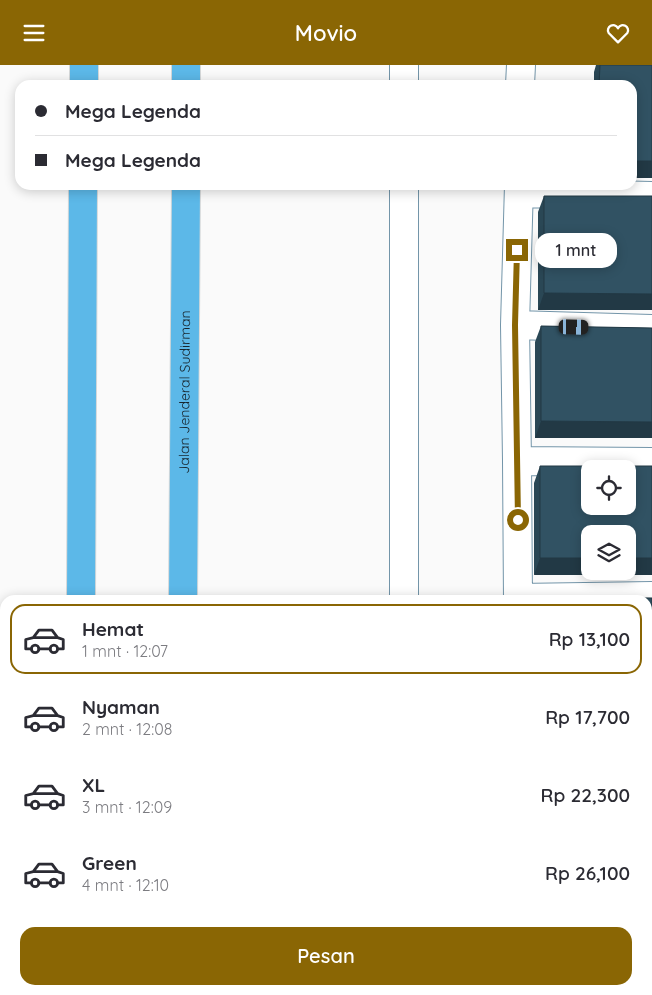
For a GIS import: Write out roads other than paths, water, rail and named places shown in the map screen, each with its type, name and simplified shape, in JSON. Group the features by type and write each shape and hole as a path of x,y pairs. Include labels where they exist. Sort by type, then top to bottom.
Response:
{"highway":[{"path":"84,65 84,80"},
{"path":"186,65 186,80"},
{"path":"81,595 83,190"},
{"name":"Jalan Jenderal Sudirman","path":"183,595 186,190"}],"street":[{"path":"404,65 404,80"},
{"path":"520,80 521,65"},
{"path":"404,190 404,595"},
{"path":"518,595 515,325 519,190"},
{"path":"538,190 652,196"},
{"path":"515,325 652,329"},
{"path":"517,461 652,462"}]}
